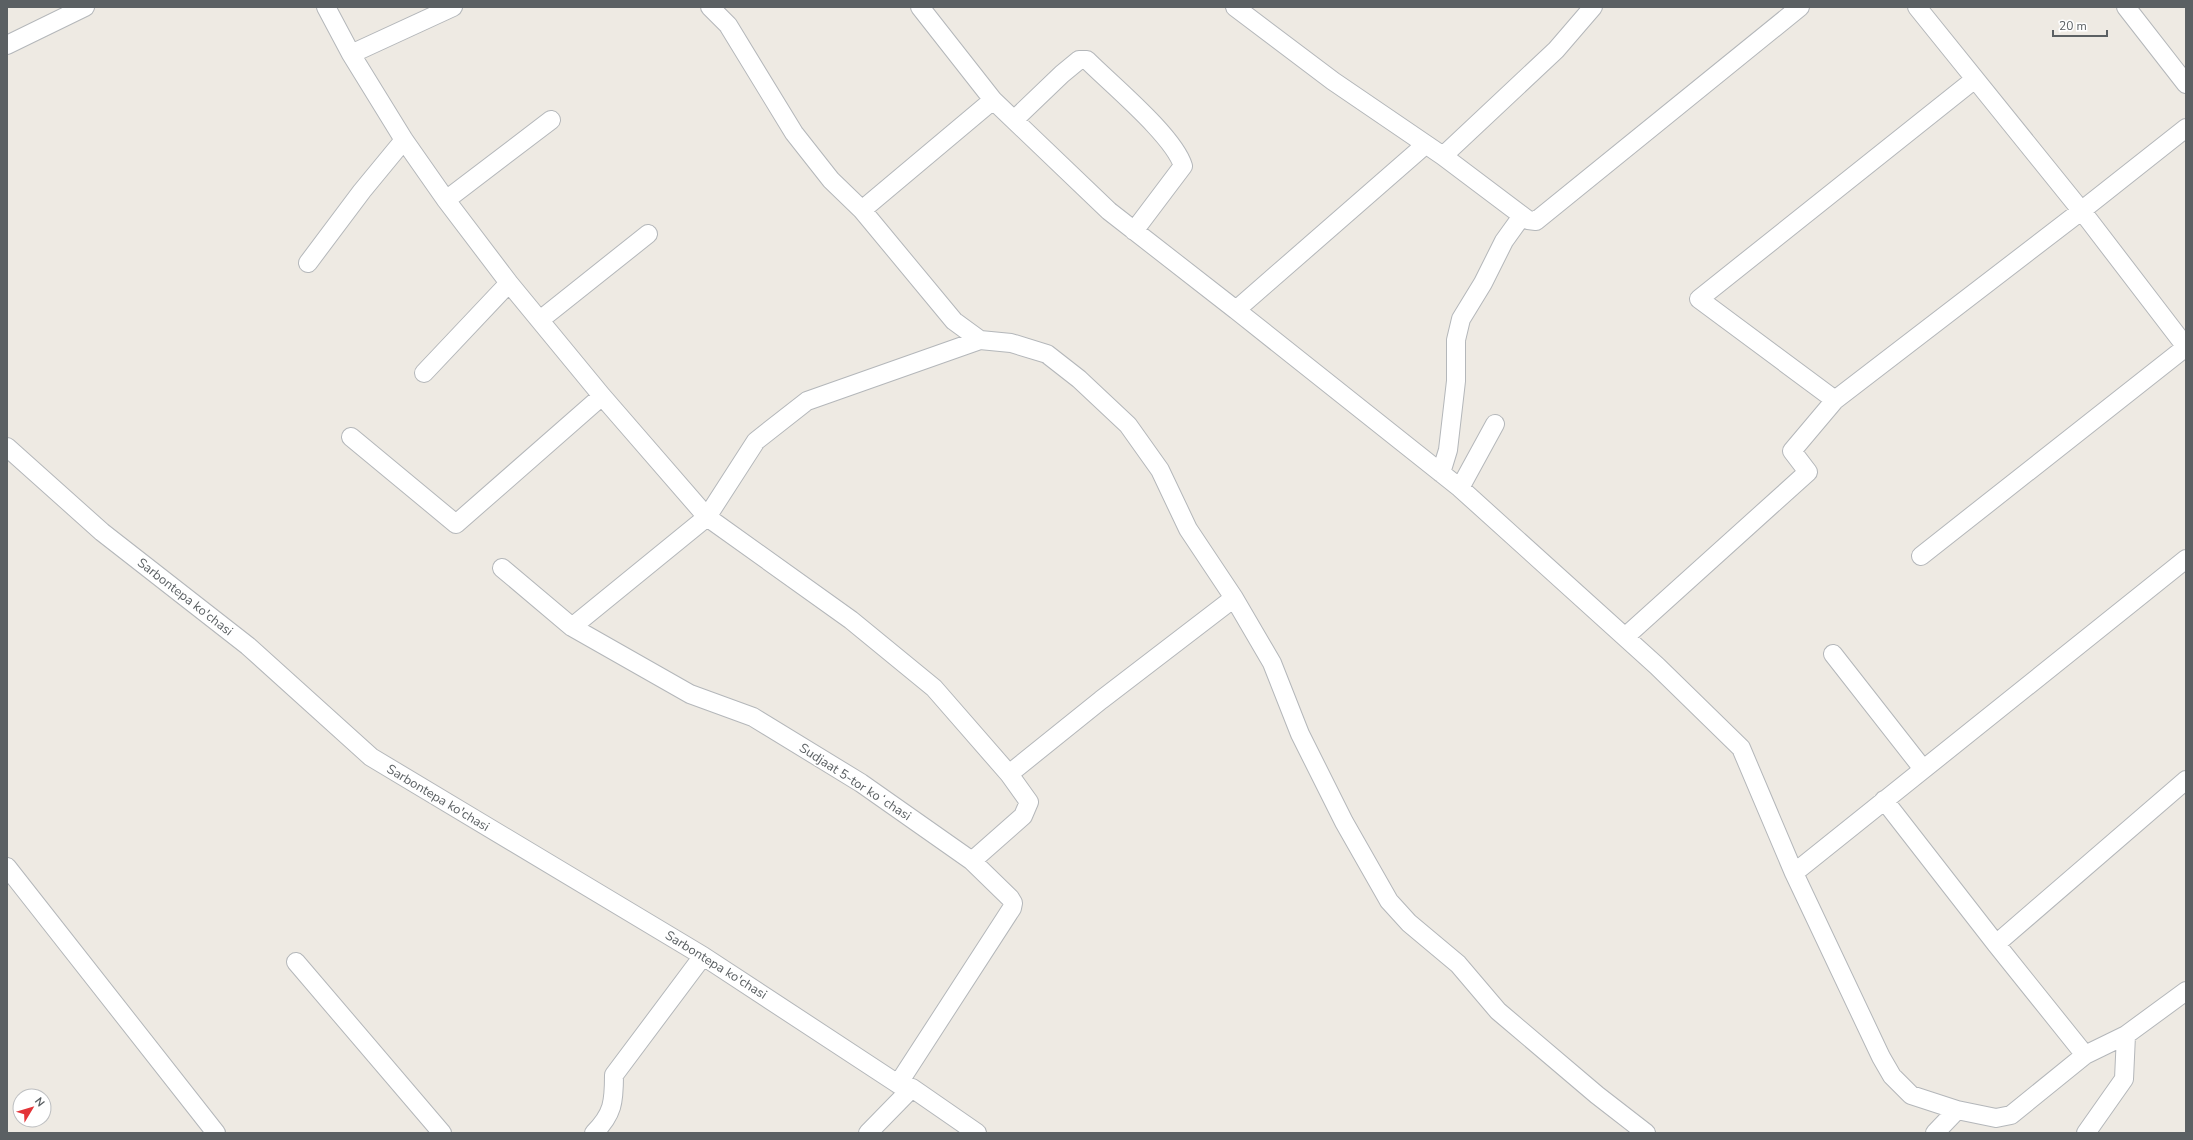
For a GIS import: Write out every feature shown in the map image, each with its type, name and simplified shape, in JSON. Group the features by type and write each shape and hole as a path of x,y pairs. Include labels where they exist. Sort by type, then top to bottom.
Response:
{"street":[{"path":"7,45 85,7"},
{"path":"326,7 351,54 404,140 446,200 509,283 602,396 707,517 851,620 934,688 1008,774 1029,802 1023,816 972,862"},
{"path":"351,54 453,7"},
{"path":"710,7 728,25 794,133 831,180 862,210 954,321 980,340"},
{"path":"920,7 993,100 1109,211 1460,488 1625,637 1741,748 1794,873 1881,1057 1892,1076 1911,1095 1956,1110 1996,1118 2011,1115 2085,1055 2126,1035 2186,991"},
{"path":"1235,7 1333,81 1443,156 1522,216 1528,220 1536,221 1800,7"},
{"path":"1443,156 1556,50 1593,7"},
{"path":"1916,7 2081,211 2186,347 1921,556"},
{"path":"2126,7 2186,84"},
{"path":"1014,120 1078,60 1087,60 1168,140 1180,156 1183,166 1134,231"},
{"path":"1834,400 1699,299 1975,79"},
{"path":"862,210 993,100"},
{"path":"446,200 551,120"},
{"path":"1625,637 1808,472 1792,451 1834,400 2081,211 2186,128"},
{"path":"308,263 362,191 404,140"},
{"path":"1236,310 1425,145"},
{"path":"1441,473 1448,450 1456,381 1456,340 1461,319 1504,241 1522,216"},
{"path":"540,320 648,234"},
{"path":"424,373 509,283"},
{"path":"572,627 707,517 756,441 807,400 980,340 1011,343 1047,354 1079,379 1128,425 1160,470 1188,529 1234,598 1272,663 1300,734 1344,822 1389,901 1409,923 1458,964 1498,1011 1597,1095 1646,1133"},
{"path":"351,437 456,524 602,396"},
{"path":"1460,488 1495,424"},
{"name":"Sarbontepa ko'chasi","path":"7,448 102,532 248,646 371,757 703,956 977,1133"},
{"path":"1794,873 2186,559"},
{"name":"Sudjaat 5-tor koʻchasi","path":"502,568 572,627 690,694 753,717 861,783 972,862 1010,898 1013,903 1012,908 905,1086 868,1133"},
{"path":"1008,774 1101,700 1234,598"},
{"path":"1833,654 1923,769"},
{"path":"1996,944 2186,780"},
{"path":"1884,800 2085,1055"},
{"path":"7,867 216,1133"},
{"path":"594,1133 607,1120 614,1096 614,1075 703,956"},
{"path":"296,962 442,1133"},
{"path":"2086,1133 2124,1079 2126,1035"},
{"path":"1935,1133 1956,1110"}]}
